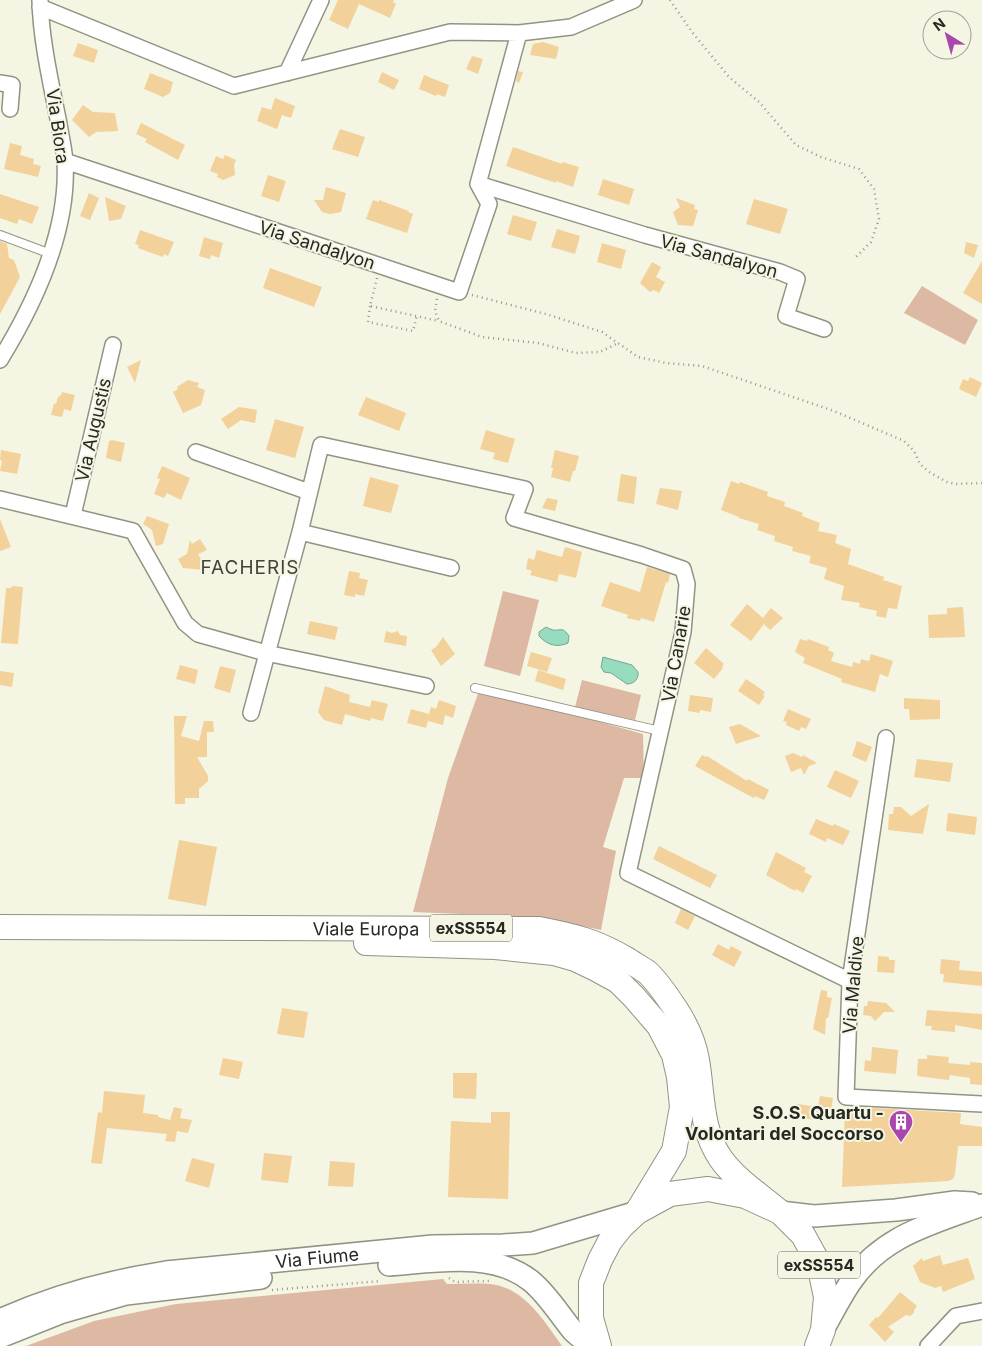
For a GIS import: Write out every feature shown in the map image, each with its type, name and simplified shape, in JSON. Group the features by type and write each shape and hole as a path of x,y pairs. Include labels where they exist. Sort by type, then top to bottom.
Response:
{"main road":[{"name":"Viale Europa","path":"0,926 539,929 584,939 606,947 647,972 681,1017 697,1059 702,1108 710,1138 720,1158 735,1175 780,1212"},
{"name":"Viale Europa","path":"0,942 388,943 495,947 554,953 574,959 618,981 634,996 659,1026 674,1055 679,1077 682,1107 674,1150 637,1212"},
{"name":"exSS554","path":"599,1346 591,1318 591,1283 610,1241 637,1212 670,1194 708,1188 745,1196 780,1212 803,1235 819,1264 826,1297 820,1338"},
{"path":"780,1212 814,1216 896,1210 955,1202 982,1204"},
{"path":"820,1338 851,1282 868,1262 888,1245 922,1226 982,1204"},
{"name":"Via Fiume","path":"0,1320 63,1295 130,1277 433,1246 533,1243 637,1212"},
{"name":"Via Fiume","path":"0,1337 60,1313 126,1294 363,1267 444,1260 474,1260 502,1266 530,1280 546,1296 574,1331 591,1346"}],"street":[{"path":"288,73 321,0"},
{"path":"40,4 234,86 450,32 519,33 571,27 634,0"},
{"name":"Via Biora","path":"0,360 16,333 51,254 62,211 65,161 41,24 40,4"},
{"path":"459,292 489,204 478,184 519,33"},
{"path":"0,83 12,85 10,109"},
{"name":"Via Sandalyon","path":"65,161 459,292"},
{"name":"Via Sandalyon","path":"478,184 645,236 780,272 797,279 786,316 824,330"},
{"name":"Via Augustis","path":"73,515 112,344"},
{"name":"Via Canarie","path":"309,492 321,445 525,489 514,518 642,555 683,569 687,584 683,632 628,873 850,981"},
{"path":"196,452 309,492 251,713"},
{"path":"0,499 73,515 133,531 185,623 198,634 266,653 426,686"},
{"path":"300,532 450,568"},
{"name":"Via Maldive","path":"886,738 850,981 846,1097 982,1104"},
{"path":"928,1346 956,1316 982,1311"}],"lane":[{"path":"0,235 51,254"},
{"path":"475,688 660,731"}],"path":[{"path":"670,0 692,32 729,77 759,102 796,145 821,157 859,169 874,189 879,219 871,242 854,259"},
{"path":"380,266 368,322 412,331 417,316"},
{"path":"439,321 435,311 440,286"},
{"path":"459,292 546,314 602,332 638,357 666,364 702,366 834,411 904,441 914,451 920,464 928,472 947,482 955,484 982,484"},
{"path":"370,306 439,321 482,336 538,343 576,353 600,352 618,343"},
{"path":"455,1282 495,1282"}],"shaded area":[{"path":"922,286 978,320 965,345 904,313"},
{"path":"503,591 539,600 520,676 484,666"},
{"path":"546,627 565,631 569,636 568,643 552,645 545,642 539,636 539,632"},
{"path":"603,657 632,665 638,672 636,681 627,684 611,673 604,672 601,667"},
{"path":"582,680 641,695 635,720 575,707"},
{"path":"480,688 643,734 644,778 624,778 603,847 616,851 601,930 538,917 413,912 448,778"},
{"path":"443,1279 447,1284 490,1284 513,1291 532,1307 562,1346 26,1346 94,1321 176,1304"}],"building":[{"path":"338,0 394,0 393,2 396,4 390,18 359,4 348,29 329,20"},
{"path":"543,42 559,47 556,59 530,55 533,44"},
{"path":"78,43 98,50 94,63 73,56"},
{"path":"472,56 483,59 478,74 466,69"},
{"path":"518,71 523,72 519,83 516,81"},
{"path":"382,72 399,80 394,90 378,82"},
{"path":"150,73 173,82 170,93 163,97 144,89"},
{"path":"424,75 449,85 445,97 437,94 436,96 419,89"},
{"path":"275,98 295,106 291,118 282,115 277,129 257,121 262,107 271,110"},
{"path":"83,105 93,112 115,113 118,131 96,132 89,137 72,120"},
{"path":"141,123 185,145 178,160 145,142 147,139 136,134"},
{"path":"340,129 365,137 358,157 332,149"},
{"path":"10,143 22,146 20,155 34,159 33,164 41,166 38,177 4,169"},
{"path":"513,147 562,164 562,162 579,167 573,187 506,166"},
{"path":"225,155 236,160 234,165 235,175 223,180 217,177 218,174 210,171 216,156 223,159"},
{"path":"268,175 286,181 279,202 261,196"},
{"path":"603,179 634,189 629,205 598,195"},
{"path":"326,187 346,193 341,212 330,214 322,212 314,200 323,200"},
{"path":"89,193 99,198 90,220 80,216"},
{"path":"0,194 39,207 32,224 19,219 17,224 0,218"},
{"path":"105,197 126,206 121,219 109,221"},
{"path":"676,198 695,205 694,209 698,210 693,226 678,225 673,212 680,207"},
{"path":"754,199 788,209 780,234 746,224"},
{"path":"373,200 379,202 379,200 413,214 407,233 366,219"},
{"path":"513,215 537,222 531,241 507,234"},
{"path":"557,229 580,236 575,254 551,247"},
{"path":"140,230 174,242 168,256 164,254 163,257 138,248 139,245 135,244"},
{"path":"204,237 223,243 219,258 211,255 210,259 199,256"},
{"path":"0,241 7,244 9,258 14,260 20,277 0,314"},
{"path":"966,242 978,245 974,258 964,253"},
{"path":"602,243 626,250 621,269 597,262"},
{"path":"982,261 982,304 963,293"},
{"path":"652,262 661,267 656,277 665,282 659,293 654,290 650,292 640,283"},
{"path":"270,268 322,287 314,307 263,288"},
{"path":"141,360 135,383 127,367"},
{"path":"970,377 982,383 976,397 959,389 963,379 968,381"},
{"path":"188,380 199,383 197,387 205,390 201,405 183,413 173,392"},
{"path":"62,392 75,395 71,411 64,409 62,417 51,415 54,403 56,404"},
{"path":"366,397 406,413 399,431 358,415"},
{"path":"239,407 257,410 255,423 241,420 228,429 221,419"},
{"path":"275,419 304,427 295,458 266,450"},
{"path":"486,430 515,439 508,463 493,459 495,453 480,449"},
{"path":"109,441 125,443 121,462 106,458"},
{"path":"1,450 21,454 17,474 0,471 2,461 0,460"},
{"path":"555,450 579,456 570,482 551,477"},
{"path":"162,466 190,478 181,500 167,493 164,498 154,494 160,479 157,478"},
{"path":"621,474 637,477 634,504 617,501"},
{"path":"370,477 399,485 391,513 363,506"},
{"path":"731,481 739,484 740,482 768,492 767,496 785,502 784,506 803,513 802,516 820,523 818,531 837,535 835,543 851,549 848,564 884,577 883,580 902,586 897,609 888,608 886,618 876,616 877,611 859,607 860,603 841,600 844,586 824,579 827,568 809,563 811,556 792,551 793,547 774,541 775,536 757,530 759,524 721,510"},
{"path":"660,488 682,491 678,510 656,504"},
{"path":"547,498 558,500 555,511 542,508"},
{"path":"147,516 169,524 163,544 156,546 152,530 143,524"},
{"path":"0,519 11,547 0,551"},
{"path":"200,539 207,550 198,554 202,561 200,563 205,570 183,568 178,559 187,554 190,540 192,544"},
{"path":"565,547 582,552 576,578 559,574 557,582 530,575 532,571 526,569 528,558 534,560 537,550 562,557"},
{"path":"647,567 670,574 654,622 641,618 640,621 627,618 628,615 601,606 610,582 640,592"},
{"path":"349,571 360,573 359,578 368,580 364,596 355,594 355,597 344,595"},
{"path":"12,586 23,587 18,644 1,643 6,588 11,588"},
{"path":"747,604 763,618 771,608 783,618 770,630 764,624 751,641 730,625"},
{"path":"963,607 965,637 929,638 928,615 947,614 947,608"},
{"path":"310,621 338,627 335,640 307,634"},
{"path":"386,631 392,633 398,631 400,635 407,636 406,646 384,642"},
{"path":"443,637 455,654 441,666 431,650 436,647"},
{"path":"800,639 807,641 808,639 829,647 828,650 834,653 831,661 852,667 853,662 860,664 861,659 869,661 871,654 893,661 888,677 880,674 875,692 841,682 842,679 803,663 805,658 795,652"},
{"path":"706,648 724,664 714,679 694,663"},
{"path":"531,652 552,658 547,672 527,666"},
{"path":"180,665 198,670 195,684 176,679"},
{"path":"220,666 236,670 230,693 214,688"},
{"path":"538,670 566,679 563,690 535,681"},
{"path":"0,671 14,673 12,687 0,685"},
{"path":"746,679 765,692 763,695 765,696 759,705 738,691"},
{"path":"325,686 350,695 349,702 370,707 372,700 388,704 383,721 371,718 370,721 345,714 342,725 324,720 318,712"},
{"path":"690,695 713,698 711,712 700,710 700,713 688,711"},
{"path":"904,698 940,700 940,719 910,720 909,709 904,709"},
{"path":"439,700 456,706 453,718 445,715 443,725 428,721 426,728 407,723 411,709 429,714 431,707 436,709"},
{"path":"788,709 811,719 806,729 801,727 799,731 786,725 787,722 783,721"},
{"path":"174,716 187,716 181,736 199,741 204,721 213,721 214,732 207,732 207,757 197,757 208,776 208,781 199,789 199,798 185,798 185,804 175,804"},
{"path":"740,724 761,736 736,744 729,727"},
{"path":"857,741 872,747 866,762 852,756"},
{"path":"793,753 802,757 803,755 817,763 809,766 804,775 801,768 791,772 785,756"},
{"path":"702,755 707,756 747,781 748,779 769,790 764,800 755,796 754,798 695,766"},
{"path":"917,759 953,763 950,782 914,777"},
{"path":"835,770 859,781 851,798 827,787"},
{"path":"929,804 923,834 888,830 889,814 893,814 894,807 901,807 911,816"},
{"path":"948,813 977,817 975,835 946,831"},
{"path":"816,819 850,831 843,845 827,838 826,842 809,834"},
{"path":"179,840 217,847 206,906 168,899"},
{"path":"659,846 717,875 710,888 653,859"},
{"path":"776,852 806,868 804,872 812,876 803,893 796,889 795,891 766,875"},
{"path":"681,909 695,916 688,930 675,923"},
{"path":"718,944 729,950 731,946 742,952 734,967 712,955"},
{"path":"878,956 889,957 889,960 895,960 894,973 877,972"},
{"path":"941,959 960,961 959,970 982,972 982,986 943,982 944,974 940,974"},
{"path":"821,990 827,991 827,997 832,998 828,1018 826,1018 825,1035 813,1029"},
{"path":"868,1001 886,1003 895,1012 884,1012 875,1021 871,1016 863,1015 864,1006 867,1006"},
{"path":"282,1008 308,1012 304,1038 277,1034"},
{"path":"927,1010 982,1014 982,1030 955,1025 955,1032 931,1030 932,1026 925,1026"},
{"path":"872,1047 898,1050 896,1074 864,1071 865,1060 871,1061"},
{"path":"927,1055 949,1057 948,1063 970,1065 970,1062 982,1063 982,1085 970,1084 970,1078 950,1075 949,1080 917,1076 918,1059 927,1059"},
{"path":"223,1058 243,1062 239,1079 219,1075"},
{"path":"453,1073 477,1073 476,1099 453,1098"},
{"path":"104,1091 145,1095 143,1113 158,1115 158,1117 170,1120 174,1107 182,1109 180,1118 192,1120 188,1133 177,1131 175,1142 165,1141 167,1134 107,1128 102,1164 91,1163 98,1112 102,1113"},
{"path":"820,1096 833,1098 831,1110 818,1107"},
{"path":"798,1104 818,1107 816,1120 795,1117"},
{"name":"S.O.S. Quartu - Volontari del Soccorso","path":"857,1107 961,1113 960,1124 982,1127 982,1146 958,1146 955,1174 953,1179 948,1181 842,1187 845,1110 858,1110"},
{"path":"491,1112 510,1112 508,1199 448,1197 451,1121 491,1123"},
{"path":"264,1153 292,1156 288,1183 261,1180"},
{"path":"192,1158 215,1164 209,1188 185,1181"},
{"path":"330,1161 355,1163 353,1187 328,1186"},
{"path":"940,1255 943,1265 968,1258 975,1279 943,1292 941,1286 935,1288 920,1282 913,1266 922,1258 923,1261"},
{"path":"900,1292 917,1306 914,1313 910,1316 906,1315 888,1327 894,1332 885,1342 869,1325 876,1317 878,1318"}],"place":[{"name":"S.O.S. Quartu - Volontari del Soccorso","path":"901,1143"}],"district":[{"name":"FACHERIS","path":"250,567"}]}
